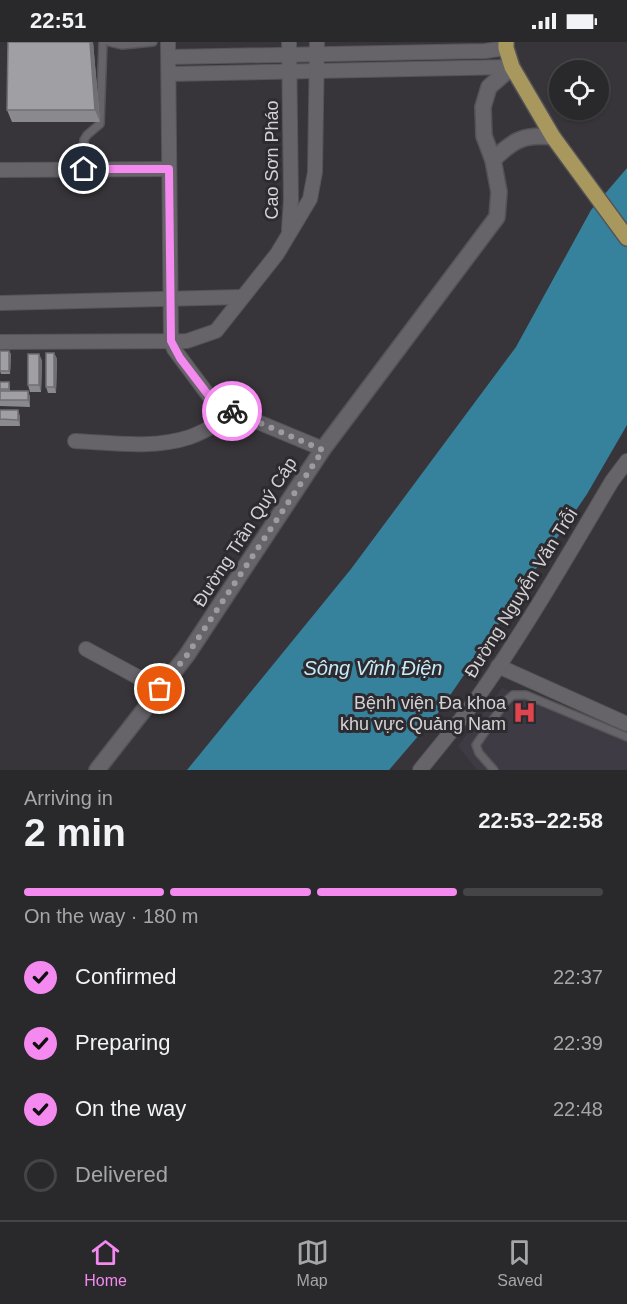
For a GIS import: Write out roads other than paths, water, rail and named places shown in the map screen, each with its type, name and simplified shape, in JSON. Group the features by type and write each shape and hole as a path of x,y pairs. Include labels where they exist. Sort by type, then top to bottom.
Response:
{"main road":[{"path":"504,44 512,67 553,137 627,238"},
{"name":"Đường Trần Quý Cáp","path":"98,770 187,655 323,450 497,217 499,192 493,160 484,136 483,107 489,87 512,67"},
{"path":"493,160 517,140 535,136 553,137"}],"street":[{"path":"168,42 171,341 180,358 209,396 236,413 323,450"},
{"path":"169,57 317,48 485,51 504,44"},
{"path":"289,235 310,199 313,181 317,48"},
{"name":"Cao Sơn Pháo","path":"0,342 187,341 216,331 277,254 289,235 291,200 289,49"},
{"path":"169,74 512,67"},
{"path":"0,170 169,169"},
{"path":"0,303 242,297"},
{"path":"75,441 142,445 173,441 203,432 236,413"},
{"name":"Đường Nguyễn Văn Trỗi","path":"420,770 481,693 534,612 612,481 627,461"},
{"path":"86,649 160,689"},
{"path":"498,666 627,724"}],"lane":[{"path":"84,169 84,140 100,124 104,42"},
{"path":"109,42 122,45 153,42"},
{"path":"494,770 479,753 476,745 513,695 526,695 627,737"}],"water":[{"name":"Sông Vĩnh Điện","path":"627,168 627,425 587,494 438,713 389,770 187,770 351,569 516,347 591,210"}],"place":[{"name":"Bệnh viện Đa khoa khu vực Quảng Nam","path":"524,713"}]}
